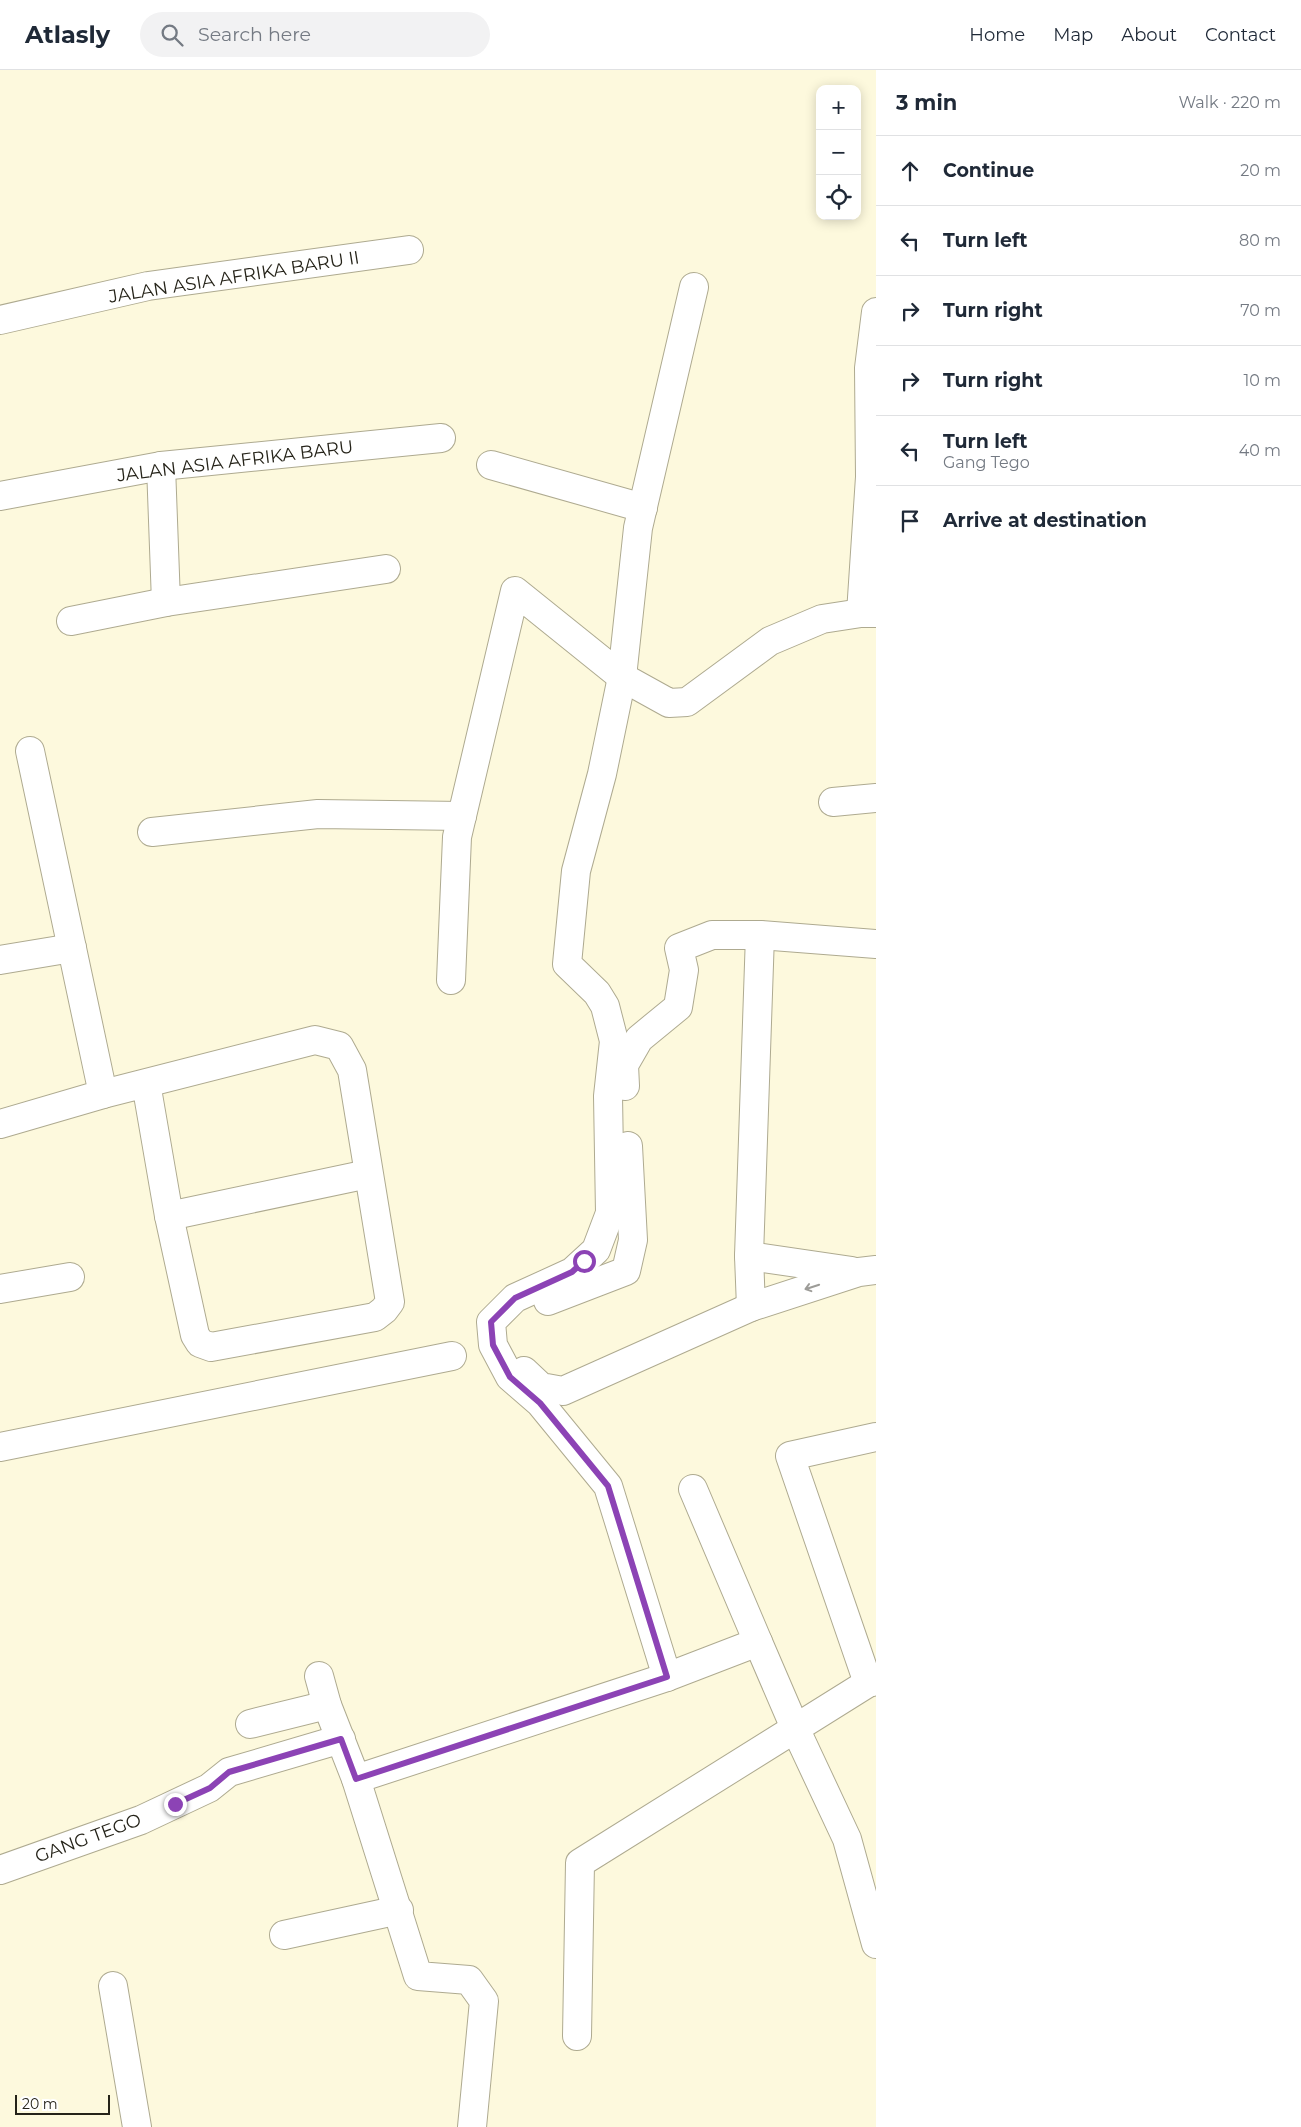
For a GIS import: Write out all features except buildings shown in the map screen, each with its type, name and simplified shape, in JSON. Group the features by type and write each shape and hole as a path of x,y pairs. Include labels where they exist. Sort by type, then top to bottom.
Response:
{"street":[{"name":"JALAN ASIA AFRIKA BARU II","path":"0,320 148,286 409,250"},
{"path":"667,1677 608,1486 540,1403 510,1377 493,1345 491,1322 515,1298 572,1272 596,1250 610,1212 608,1096 614,1041 605,1006 597,993 568,964 576,871 602,774 622,677 638,528 694,287"},
{"path":"451,980 457,838 516,591 622,677 669,703 687,702 770,642 822,620 869,613 869,368 876,312"},
{"name":"JALAN ASIA AFRIKA BARU","path":"0,496 161,466 442,438"},
{"path":"492,465 643,508"},
{"path":"161,466 166,602"},
{"path":"72,621 166,602 386,569"},
{"path":"30,751 103,1094"},
{"path":"833,802 876,798"},
{"path":"152,832 318,814 462,816"},
{"path":"867,1271 750,1307 563,1391 541,1387 511,1356 508,1328 526,1309 626,1271 633,1240 624,1066 639,1039 678,1007 684,970 679,948 712,935 760,935 876,944"},
{"path":"750,1307 749,1256 760,935"},
{"path":"0,960 72,948"},
{"path":"0,1124 103,1094 314,1040 339,1046 352,1070 390,1302 384,1310 375,1317 211,1347 200,1343 194,1335 169,1216 146,1083"},
{"path":"169,1216 368,1174"},
{"path":"749,1256 867,1271"},
{"path":"0,1289 70,1276"},
{"path":"0,1447 452,1356"},
{"path":"577,2036 580,1863 872,1682 790,1456 876,1437"},
{"path":"693,1489 795,1728 847,1839 876,1944"},
{"path":"356,1779 667,1677 758,1642"},
{"path":"319,1676 327,1705 356,1779 399,1910 418,1976 469,1980 484,2001 472,2127"},
{"path":"250,1724 327,1705"},
{"name":"GANG TEGO","path":"0,1870 141,1820 210,1788 229,1772 341,1739"},
{"path":"284,1936 399,1910"},
{"path":"113,1986 137,2127"}],"route":[{"path":"175,1804 210,1788 229,1772 341,1739 356,1779 667,1677 608,1486 540,1403 510,1377 493,1345 491,1322 515,1298 572,1272 584,1261"}]}
